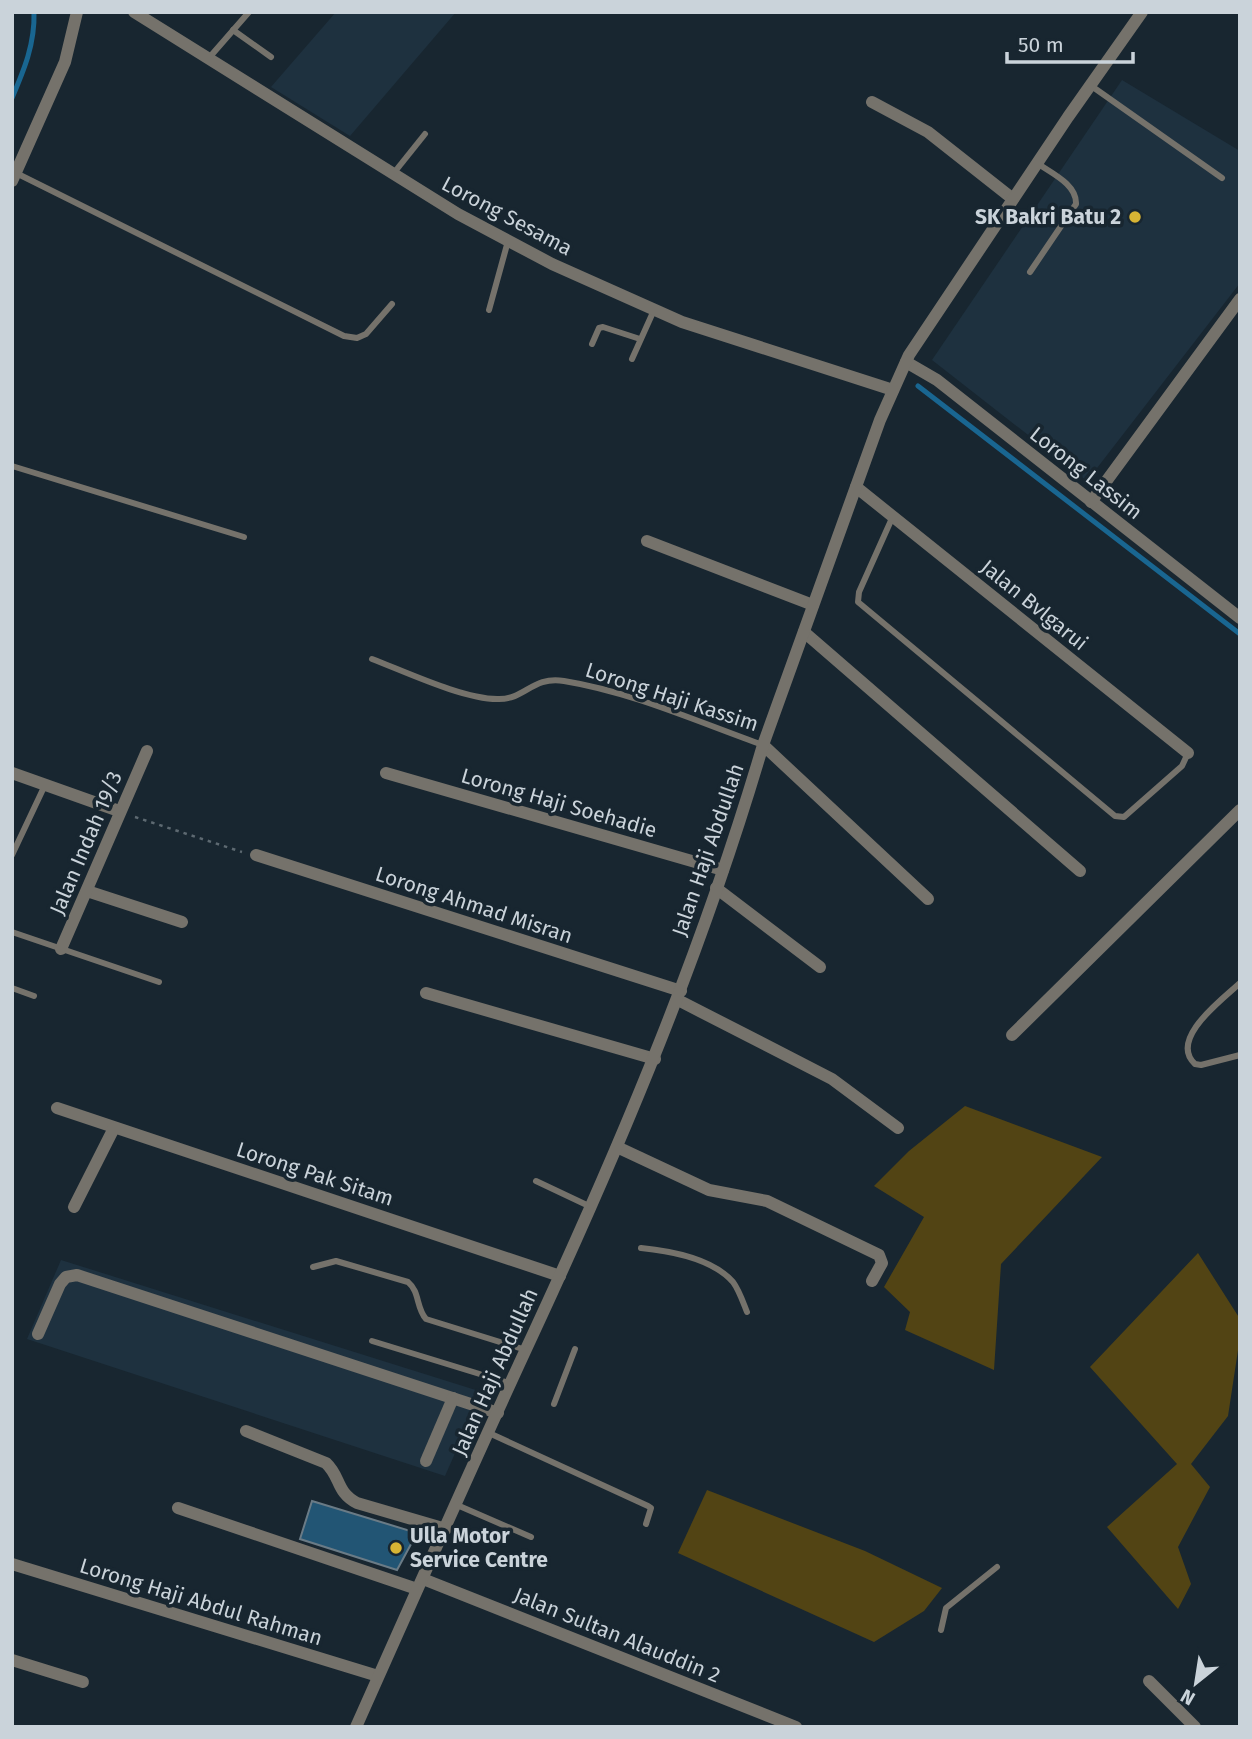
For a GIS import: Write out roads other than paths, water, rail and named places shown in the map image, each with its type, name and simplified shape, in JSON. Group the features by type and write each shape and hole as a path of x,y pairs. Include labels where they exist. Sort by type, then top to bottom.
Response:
{"street":[{"path":"14,177 65,62 77,12"},
{"name":"Lorong Sesama","path":"134,12 458,214 552,264 682,322 893,390"},
{"name":"Jalan Haji Abdullah","path":"356,1727 561,1276 655,1059 680,996 763,745 893,390 906,362 1013,199 1142,12"},
{"path":"872,103 928,132 1013,199"},
{"path":"1091,502 1240,299"},
{"name":"Lorong Lassim","path":"906,362 937,380 1240,618"},
{"name":"Jalan Bvlgarui","path":"856,487 1188,753"},
{"path":"647,541 813,605"},
{"path":"804,632 1080,871"},
{"path":"763,745 928,900"},
{"name":"Jalan Indah 19/3","path":"61,949 147,751"},
{"path":"12,773 119,811"},
{"name":"Lorong Haji Soehadie","path":"386,773 723,870"},
{"path":"1012,1035 1240,810"},
{"name":"Lorong Ahmad Misran","path":"256,855 680,996 832,1079 898,1128"},
{"path":"716,888 820,967"},
{"path":"87,891 182,922"},
{"path":"426,993 655,1059"},
{"name":"Lorong Pak Sitam","path":"57,1108 561,1276"},
{"path":"74,1207 114,1128"},
{"path":"617,1147 709,1190 766,1201 879,1255 882,1263 872,1281"},
{"path":"37,1334 60,1284 66,1277 76,1275 498,1413"},
{"path":"426,1461 453,1398"},
{"path":"246,1431 326,1463 334,1472 345,1496 357,1503 446,1529"},
{"name":"Jalan Sultan Alauddin 2","path":"178,1508 420,1584 796,1727"},
{"name":"Lorong Haji Abdul Rahman","path":"12,1564 379,1676"},
{"path":"12,1660 83,1682"},
{"path":"1149,1681 1195,1727"}],"lane":[{"path":"208,59 249,12"},
{"path":"233,30 271,57"},
{"path":"1090,85 1222,178"},
{"path":"393,174 425,134"},
{"path":"1030,272 1076,204 1072,188 1038,163"},
{"path":"14,177 344,336 357,338 366,334 392,304"},
{"path":"489,310 508,240"},
{"path":"632,359 655,310"},
{"path":"592,344 599,328 603,327 640,339"},
{"path":"12,466 244,537"},
{"path":"893,516 859,592 858,602 1115,816 1124,817 1182,766 1188,753"},
{"name":"Lorong Haji Kassim","path":"372,659 478,698 502,699 516,696 541,680 561,680 607,689 763,745"},
{"path":"12,855 45,785"},
{"path":"12,932 159,982"},
{"path":"1240,983 1191,1030 1188,1042 1189,1054 1195,1064 1201,1065 1240,1055"},
{"path":"12,988 34,996"},
{"path":"536,1181 591,1207"},
{"path":"641,1248 671,1251 724,1275 734,1283 747,1312"},
{"path":"313,1267 336,1261 408,1282 414,1287 421,1313 426,1319 526,1350"},
{"path":"372,1341 511,1384"},
{"path":"554,1404 575,1349"},
{"path":"489,1433 648,1506 651,1508 646,1524"},
{"path":"457,1505 531,1537"},
{"path":"941,1630 946,1608 997,1567"}],"waterway":[{"path":"12,98 31,46 34,12"},
{"path":"918,386 1240,634"}],"place":[{"name":"SK Bakri Batu 2","path":"1135,217"},
{"name":"Ulla Motor Service Centre","path":"396,1548"}]}
